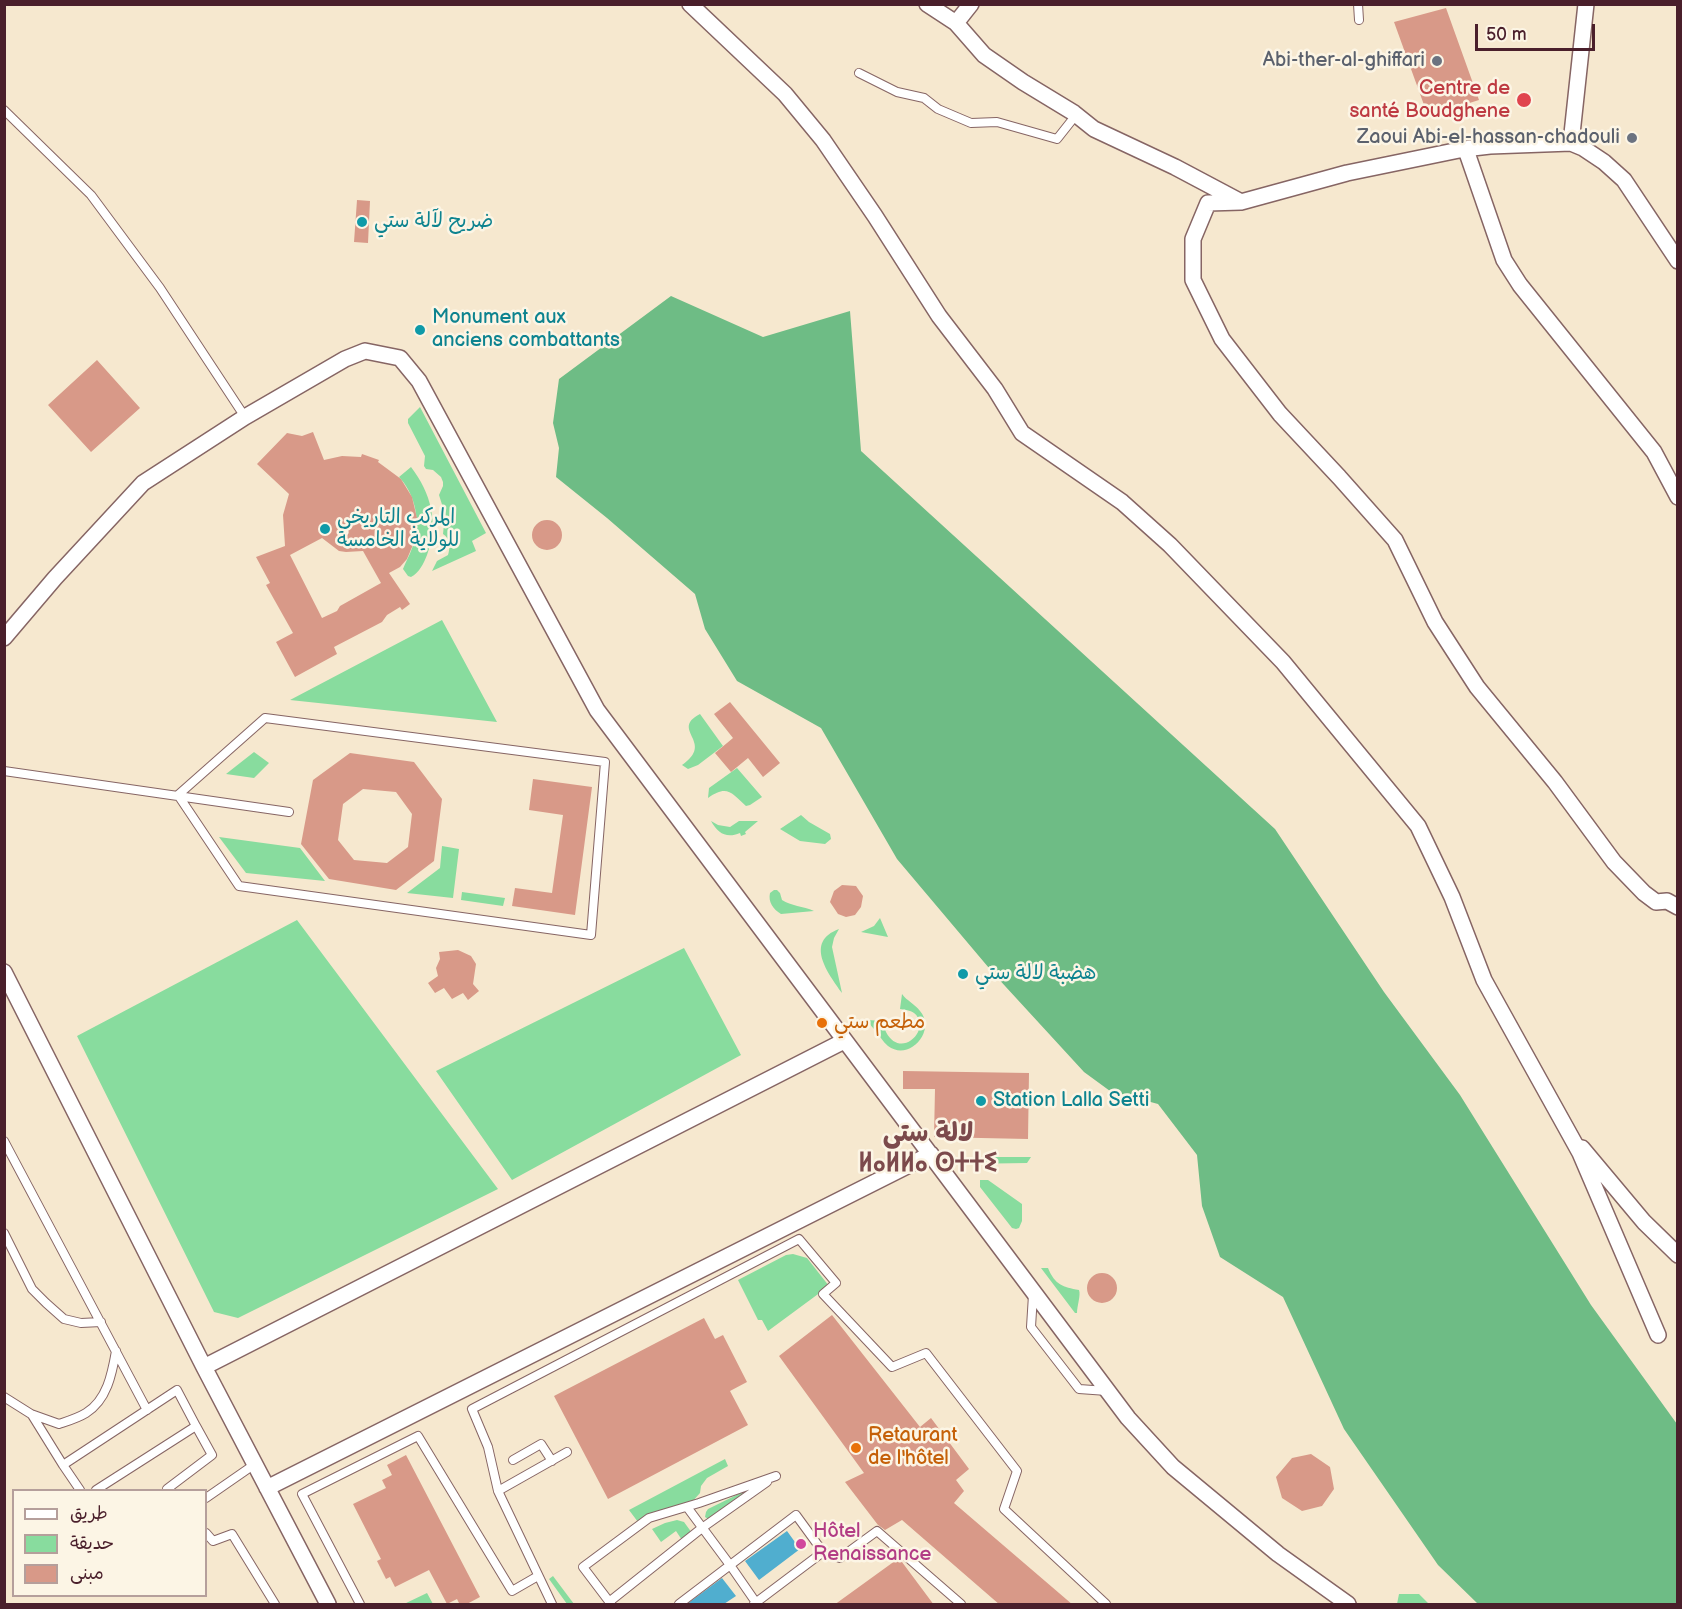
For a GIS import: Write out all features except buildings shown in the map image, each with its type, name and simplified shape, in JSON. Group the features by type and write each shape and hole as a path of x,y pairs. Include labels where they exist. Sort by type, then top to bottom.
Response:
{"street":[{"path":"690,4 785,94 823,140 939,316 995,389 1022,433 1122,502 1170,544 1283,662 1418,826 1452,897 1484,980 1580,1154 1658,1335"},
{"path":"927,4 956,23 984,55 1094,129 1175,167 1241,202"},
{"path":"1571,143 1586,4"},
{"path":"956,23 969,5"},
{"path":"1677,261 1624,180 1604,162 1571,143 1464,149 1347,173 1241,202 1208,203 1193,239 1193,280 1222,339 1280,414 1395,540 1435,622 1477,687 1555,782 1614,862 1656,902 1667,901 1677,907"},
{"path":"1464,149 1504,260 1520,285 1654,453 1677,497"},
{"path":"4,638 55,578 143,483 245,417 345,359 365,351 400,358 419,381 597,710 1107,1391 1128,1418 1173,1467 1278,1554 1348,1605"},
{"path":"4,972 204,1367 328,1605"},
{"path":"204,1367 844,1041"},
{"path":"1567,1129 1644,1222 1677,1255"},
{"path":"267,1488 931,1154"}],"lane":[{"path":"1358,4 1359,20"},
{"path":"859,73 897,92 924,98 938,109 971,123 997,122 1058,139 1076,115"},
{"path":"4,110 91,195 160,288 245,417"},
{"path":"266,718 605,762 591,935 239,886 178,795 266,718"},
{"path":"4,771 289,812"},
{"path":"4,1141 147,1410"},
{"path":"4,1233 32,1289 64,1319 81,1323 101,1322"},
{"path":"552,1605 498,1491 488,1447 472,1409 799,1239 836,1283 823,1293 892,1367 926,1353 1017,1471 1004,1509 1107,1605"},
{"path":"1033,1290 1031,1326 1079,1389 1107,1391"},
{"path":"4,1397 31,1414 59,1424 87,1413 101,1399 112,1377 116,1351"},
{"path":"63,1465 177,1390 212,1455 167,1489"},
{"path":"31,1414 79,1489"},
{"path":"99,1489 196,1426"},
{"path":"360,1605 302,1494 418,1436 512,1591 538,1576"},
{"path":"513,1460 541,1444 552,1461"},
{"path":"498,1491 567,1452"},
{"path":"207,1497 255,1464"},
{"path":"776,1476 702,1528 610,1603 583,1568 649,1518 776,1476"},
{"path":"687,1507 756,1604 823,1552"},
{"path":"678,1605 796,1515 823,1552 840,1558 877,1531 961,1605"},
{"path":"207,1534 213,1541 232,1534 275,1605"}],"green space":[{"path":"671,296 763,337 850,311 861,451 1275,829 1384,992 1460,1095 1591,1305 1677,1424 1677,1604 1478,1604 1438,1565 1344,1429 1283,1297 1220,1257 1202,1206 1197,1155 1158,1104 1110,1091 1084,1072 994,974 897,859 821,728 737,681 705,629 695,594 556,477 559,448 553,423 559,379"},
{"path":"420,407 486,533 472,541 476,551 432,571 437,561 448,555 449,544 443,534 445,514 439,495 443,482 433,470 426,469 424,466 425,456 408,423 408,419"},
{"path":"411,467 428,498 432,531 431,543 423,564 411,577 403,569 414,542 417,522 415,506 409,490 399,477"},
{"path":"442,620 497,722 290,700"},
{"path":"700,714 723,746 698,765 688,769 682,765 695,750 689,725"},
{"path":"254,752 269,763 254,778 226,774"},
{"path":"737,768 762,797 746,806 733,794 725,791 708,798 709,788"},
{"path":"801,815 830,834 831,839 825,844 800,841 780,829"},
{"path":"711,821 730,827 739,821 758,821 745,832 746,834 741,836 740,833 723,834"},
{"path":"219,837 300,848 325,881 246,873"},
{"path":"442,846 459,849 453,898 407,893 440,868"},
{"path":"774,890 780,893 782,900 814,911 781,914 773,908 770,902 770,893"},
{"path":"462,892 505,898 503,906 461,900"},
{"path":"880,918 888,937 861,932 874,926"},
{"path":"297,920 498,1189 238,1318 214,1312 77,1036"},
{"path":"839,929 832,947 842,993 826,967 821,950 823,942 829,935"},
{"path":"684,948 741,1055 512,1180 436,1071"},
{"path":"902,994 920,1011 925,1027 923,1035 912,1047 896,1050 886,1044 868,1020 887,1019 886,1032 892,1040 899,1043 906,1043 913,1039 920,1026 919,1019 914,1013 900,1009"},
{"path":"958,1157 1031,1157 1027,1163 964,1164"},
{"path":"980,1180 988,1180 1022,1204 1022,1221 1019,1228 1012,1228 980,1187"},
{"path":"793,1254 807,1258 829,1286 768,1331 762,1320 758,1320 738,1280 786,1255"},
{"path":"1041,1268 1048,1268 1060,1284 1079,1290 1077,1313 1075,1313"},
{"path":"725,1459 728,1466 707,1478 701,1486 700,1493 691,1503 638,1522 629,1510"},
{"path":"761,1483 710,1520 705,1517 708,1509"},
{"path":"677,1520 684,1522 692,1533 682,1540 676,1531 661,1542 652,1529"},
{"path":"553,1576 574,1604 567,1604 549,1579"},
{"path":"427,1593 433,1604 404,1604"},
{"path":"1399,1594 1419,1594 1429,1604 1397,1604"}],"water":[{"path":"787,1531 800,1549 759,1580 745,1561"},
{"path":"722,1578 736,1596 724,1604 687,1604"}],"place":[{"name":"Abi-ther-al-ghiffari","path":"1437,61"},
{"name":"Centre de santé Boudghene","path":"1524,100"},
{"name":"Zaoui Abi-el-hassan-chadouli","path":"1632,138"},
{"name":"ضريح لآلة ستي","path":"362,222"},
{"name":"Monument aux anciens combattants","path":"420,330"},
{"name":"المركب التاريخي للولاية الخامسة","path":"325,529"},
{"name":"هضبة لالة ستي","path":"963,974"},
{"name":"مطعم ستي","path":"822,1023"},
{"name":"Station Lalla Setti","path":"981,1101"},
{"name":"Retaurant de l'hôtel","path":"856,1448"},
{"name":"Hôtel Renaissance","path":"801,1544"}],"district":[{"name":"لالة ستي ⵍⴰⵍⵍⴰ ⵙⵜⵜⵉ","path":"928,1149"}]}
